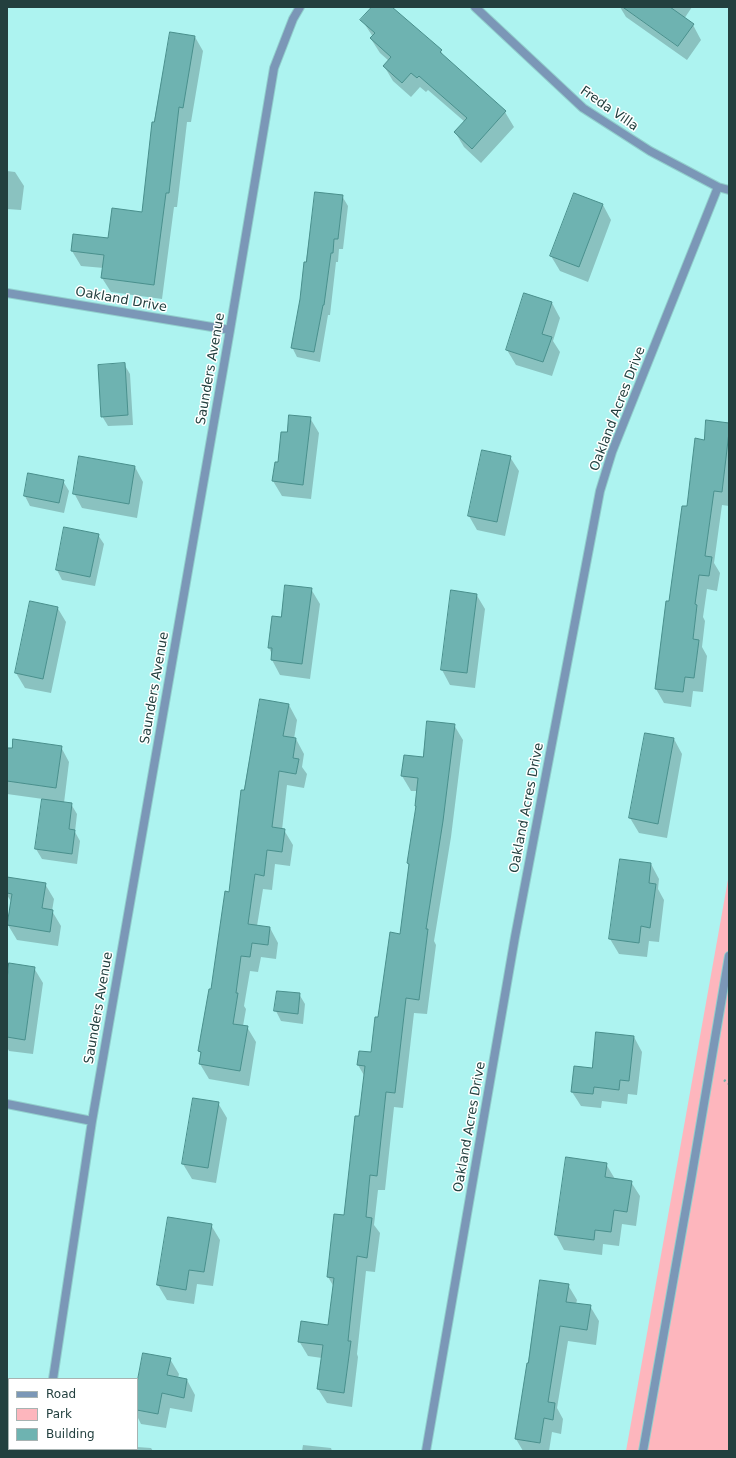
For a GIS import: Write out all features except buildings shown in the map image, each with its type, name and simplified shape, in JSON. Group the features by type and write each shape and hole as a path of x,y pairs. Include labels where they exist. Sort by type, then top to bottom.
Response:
{"street":[{"name":"Saunders Avenue","path":"52,1378 92,1121 230,330 274,68 292,19 300,7"},
{"name":"Freda Villa","path":"475,7 583,108 650,151 718,187 729,190"},
{"name":"Oakland Acres Drive","path":"426,1451 514,943 600,491 612,452 718,187"},
{"name":"Oakland Drive","path":"7,293 230,330"},
{"path":"643,1451 729,956"},
{"path":"7,1104 92,1121"}],"path":[{"path":"724,1080 729,1084"}],"green space":[{"path":"729,874 729,1451 626,1451"}]}
